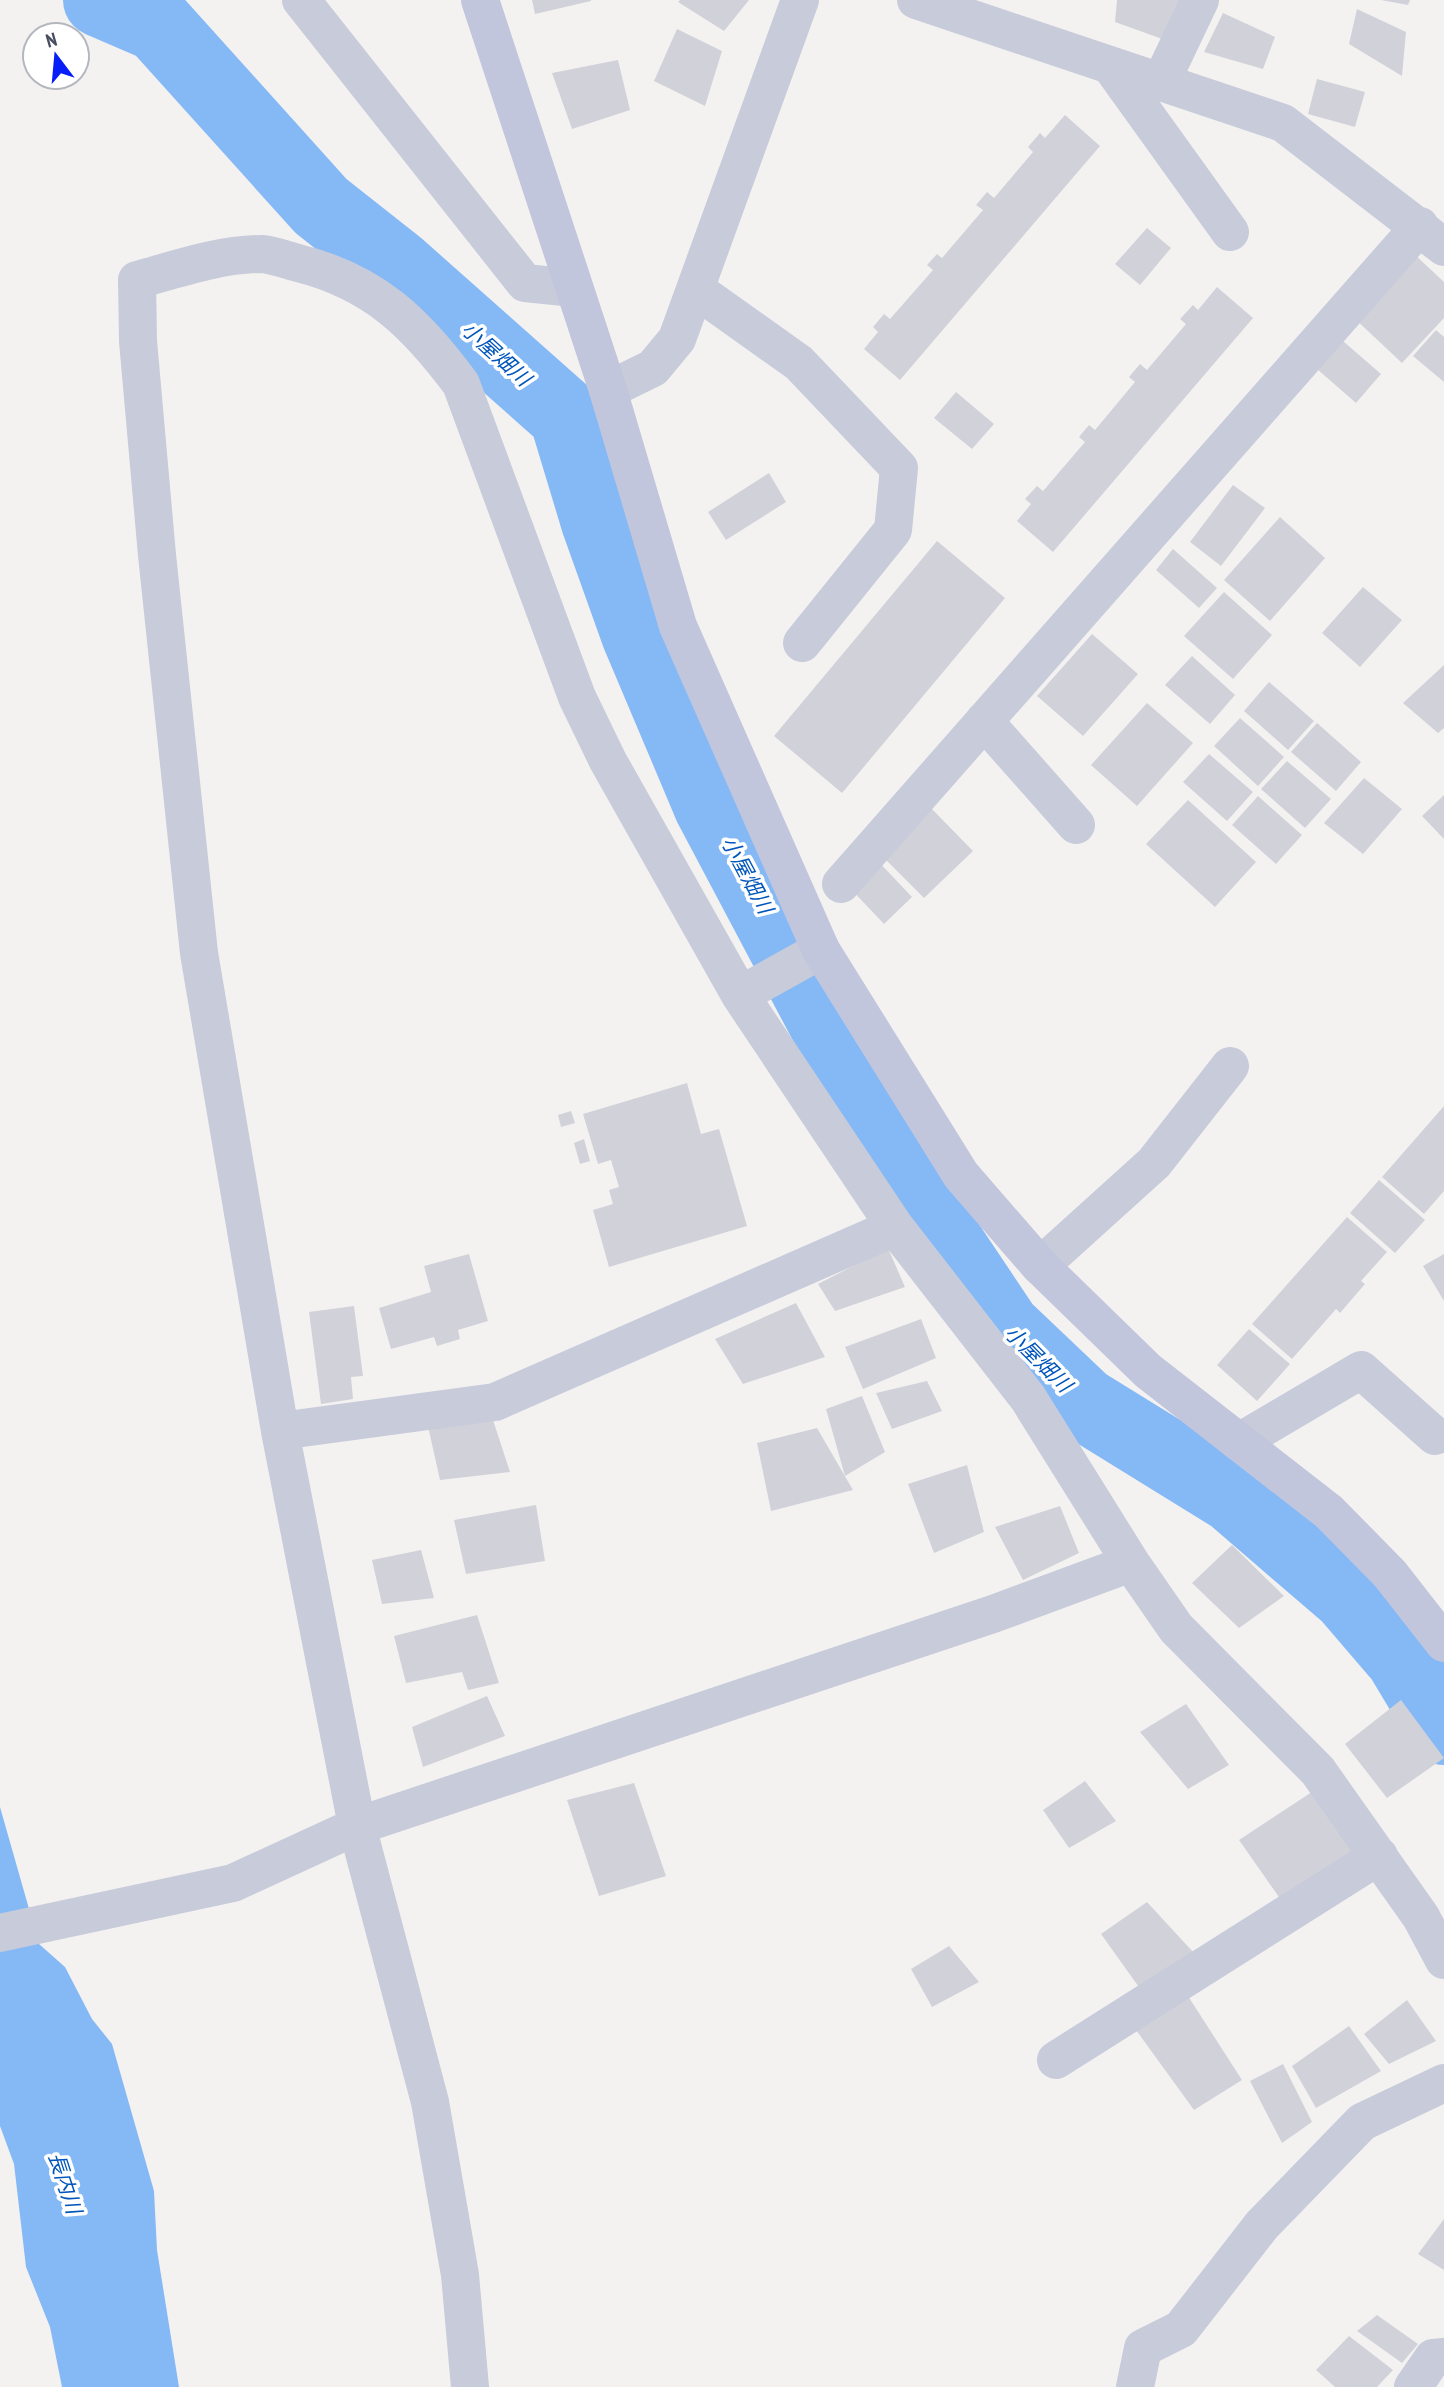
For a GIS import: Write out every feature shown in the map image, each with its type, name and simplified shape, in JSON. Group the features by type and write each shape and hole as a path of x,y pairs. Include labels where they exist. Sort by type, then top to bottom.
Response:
{"street":[{"path":"301,0 525,283 574,288"},
{"path":"480,0 608,390 678,626 814,953 961,1175 1041,1266 1148,1371 1329,1512 1390,1574 1444,1643"},
{"path":"608,390 653,368 677,339 800,0"},
{"path":"841,884 984,721 1432,236 1283,124 916,0"},
{"path":"1161,82 1200,0"},
{"path":"1110,65 1230,232"},
{"path":"470,2387 460,2275 430,2102 357,1826 280,1431 199,953 157,555 138,341 137,280 197,263 263,254 327,270 381,298 429,340 461,384 577,697 608,761 747,991 895,1227 1028,1398 1130,1563 1176,1628 1318,1771 1420,1917 1444,1960"},
{"path":"695,289 799,363 899,468 893,530 802,643"},
{"path":"984,721 1076,825"},
{"path":"747,991 814,953"},
{"path":"1041,1266 1154,1163 1230,1066"},
{"path":"280,1431 495,1402 895,1227"},
{"path":"1239,1442 1361,1370 1435,1436"},
{"path":"0,1933 233,1883 357,1826 992,1614 1130,1563"},
{"path":"1056,2060 1379,1856"},
{"path":"1135,2387 1143,2348 1181,2329 1262,2225 1362,2122 1444,2083"},
{"path":"1413,2387 1433,2358 1444,2357"}],"water":[{"name":"長内川","path":"0,1807 39,1944 65,1967 92,2019 112,2044 154,2191 157,2250 179,2387 62,2387 50,2327 26,2267 14,2164 0,2126"}],"building":[{"path":"532,0 591,0 591,1 535,14"},
{"path":"749,0 724,31 678,2"},
{"path":"1117,0 1183,0 1165,40 1115,22"},
{"path":"1381,0 1410,0 1408,5"},
{"path":"1357,9 1406,32 1402,76 1349,44"},
{"path":"1223,13 1275,37 1263,69 1204,52"},
{"path":"677,29 722,51 705,106 654,81"},
{"path":"618,60 630,110 572,129 552,73"},
{"path":"1317,79 1365,92 1355,127 1308,114"},
{"path":"1065,115 1100,146 900,380 864,349 878,332 873,327 884,314 890,319 933,270 927,265 937,254 942,258 983,210 976,205 987,192 994,198 1033,152 1028,147 1040,133 1045,138"},
{"path":"1147,228 1171,248 1140,285 1115,264"},
{"path":"1413,253 1444,282 1444,318 1402,363 1353,317"},
{"path":"1217,287 1253,318 1053,552 1017,521 1031,504 1025,499 1037,486 1043,491 1085,442 1079,437 1089,425 1095,430 1135,382 1129,377 1140,364 1147,370 1186,324 1180,319 1193,305 1198,310"},
{"path":"1436,330 1444,337 1444,382 1413,356"},
{"path":"1343,341 1381,374 1356,403 1317,369"},
{"path":"956,392 994,424 972,449 934,418"},
{"path":"769,473 786,502 726,540 708,512"},
{"path":"1233,485 1265,508 1221,566 1190,542"},
{"path":"1280,517 1325,558 1270,621 1224,580"},
{"path":"937,541 1005,598 842,793 774,736"},
{"path":"1173,549 1217,588 1199,608 1156,570"},
{"path":"1363,587 1402,620 1360,667 1322,633"},
{"path":"1224,592 1272,635 1233,679 1184,636"},
{"path":"1092,634 1138,674 1083,736 1037,696"},
{"path":"1192,656 1235,695 1210,724 1165,685"},
{"path":"1444,665 1444,728 1438,733 1403,703"},
{"path":"1269,682 1314,721 1288,750 1244,711"},
{"path":"1147,703 1193,743 1137,806 1091,765"},
{"path":"1240,718 1284,757 1258,786 1214,746"},
{"path":"1317,723 1361,762 1336,791 1291,752"},
{"path":"1209,754 1253,792 1227,821 1183,782"},
{"path":"1287,761 1331,799 1305,828 1261,789"},
{"path":"1364,778 1402,809 1363,854 1324,823"},
{"path":"1444,795 1444,839 1422,816"},
{"path":"1258,796 1302,835 1276,864 1232,825"},
{"path":"1188,800 1256,862 1215,907 1146,844"},
{"path":"931,808 973,851 924,898 882,856"},
{"path":"876,859 912,897 884,924 848,886"},
{"path":"687,1083 701,1134 719,1129 747,1226 609,1267 593,1210 613,1204 609,1190 619,1187 611,1160 598,1164 583,1114"},
{"path":"1444,1106 1444,1191 1424,1214 1382,1177"},
{"path":"571,1111 575,1123 561,1127 558,1115"},
{"path":"584,1139 590,1161 580,1164 574,1143"},
{"path":"1379,1180 1425,1220 1395,1253 1350,1213"},
{"path":"1347,1217 1387,1252 1361,1281 1365,1284 1340,1313 1336,1309 1292,1359 1252,1324"},
{"path":"888,1248 905,1287 835,1311 818,1284"},
{"path":"469,1254 488,1321 458,1330 460,1339 437,1346 434,1337 391,1349 379,1308 431,1292 424,1266"},
{"path":"1444,1254 1444,1301 1423,1266"},
{"path":"796,1303 825,1357 743,1384 715,1339"},
{"path":"354,1306 363,1376 351,1377 353,1399 321,1404 309,1312"},
{"path":"921,1319 936,1358 863,1389 845,1347"},
{"path":"1249,1329 1290,1364 1257,1401 1217,1365"},
{"path":"927,1381 942,1411 892,1429 876,1393"},
{"path":"862,1396 885,1452 845,1476 826,1409"},
{"path":"492,1417 510,1472 440,1480 427,1422"},
{"path":"817,1428 853,1490 771,1511 757,1443"},
{"path":"967,1465 984,1532 934,1553 908,1484"},
{"path":"536,1505 545,1561 466,1574 454,1520"},
{"path":"1060,1506 1079,1553 1023,1580 995,1527"},
{"path":"1232,1545 1284,1596 1239,1628 1192,1583"},
{"path":"421,1550 434,1598 382,1604 372,1560"},
{"path":"477,1615 499,1683 468,1690 462,1672 406,1683 394,1636"},
{"path":"487,1696 505,1736 423,1767 412,1727"},
{"path":"1401,1700 1444,1758 1387,1798 1345,1744"},
{"path":"1186,1704 1229,1765 1188,1789 1140,1732"},
{"path":"1085,1781 1116,1821 1069,1848 1043,1810"},
{"path":"634,1783 666,1876 599,1896 567,1800"},
{"path":"1318,1788 1353,1852 1281,1900 1239,1840"},
{"path":"1147,1902 1194,1953 1141,1990 1101,1934"},
{"path":"949,1946 979,1982 932,2007 911,1969"},
{"path":"1188,1996 1242,2080 1194,2110 1136,2030"},
{"path":"1407,2000 1436,2041 1389,2064 1364,2034"},
{"path":"1349,2026 1381,2071 1316,2108 1292,2066"},
{"path":"1283,2064 1312,2122 1282,2143 1250,2081"},
{"path":"1444,2219 1444,2270 1418,2254"},
{"path":"1377,2315 1418,2344 1402,2363 1357,2331"},
{"path":"1349,2336 1393,2370 1377,2387 1335,2387 1316,2370"}],"waterway":[{"name":"小屋畑川","path":"100,0 158,25 321,206 397,266 566,416 598,522 638,634 711,807 923,1207 1004,1328 1084,1404 1233,1496 1348,1595 1402,1658 1444,1728"}]}
